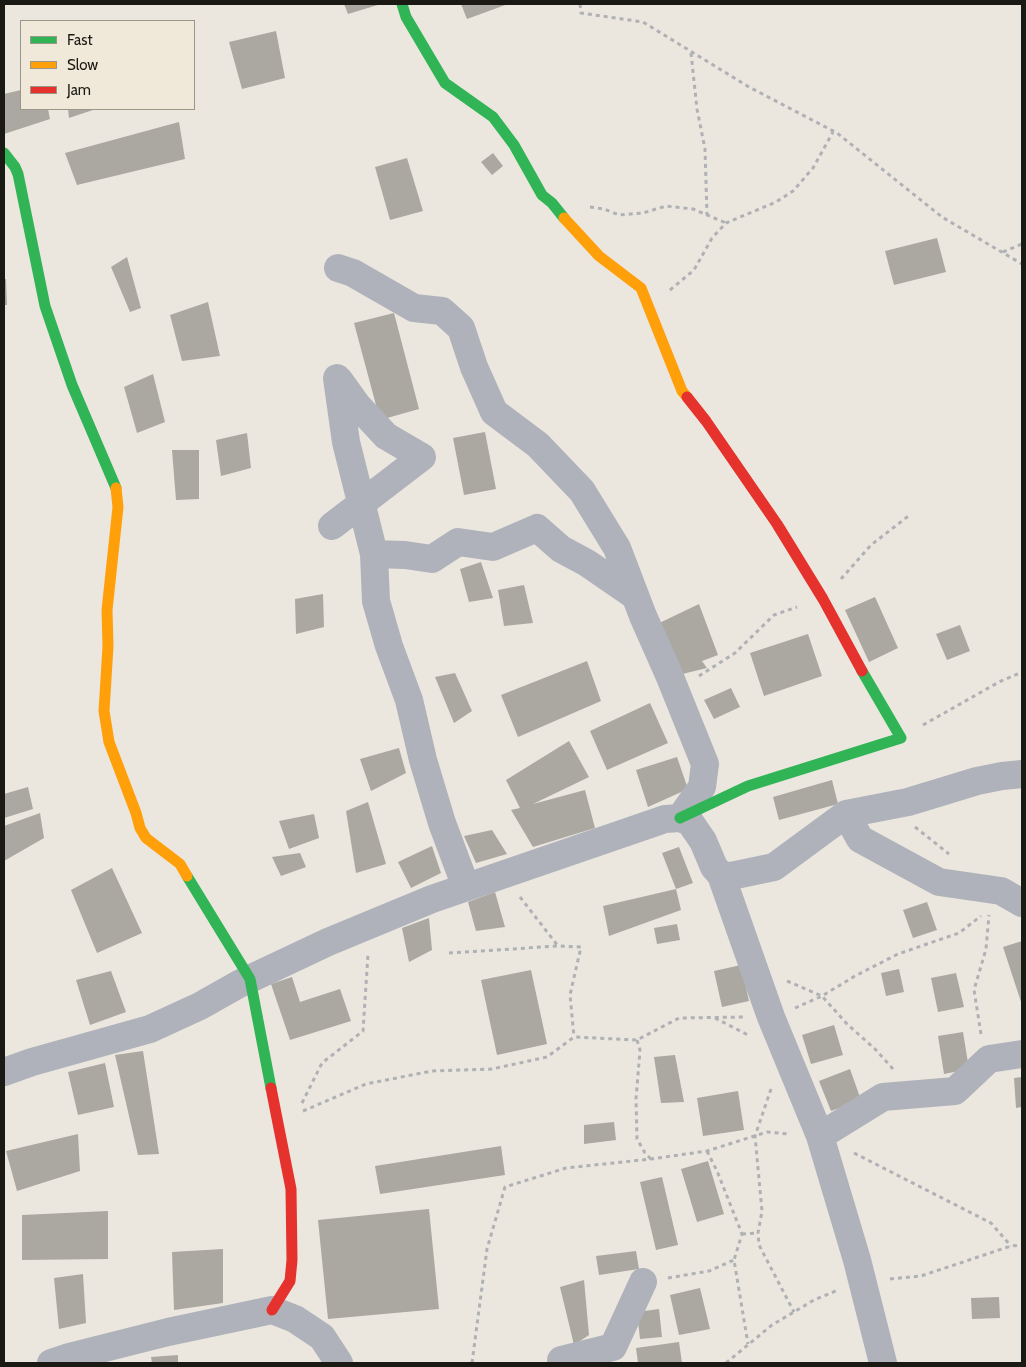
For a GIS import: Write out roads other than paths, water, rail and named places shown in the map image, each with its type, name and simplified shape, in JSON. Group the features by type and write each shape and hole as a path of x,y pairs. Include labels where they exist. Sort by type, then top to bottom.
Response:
{"street":[{"path":"402,4 406,17 445,83 493,117 514,145 542,195 552,203 598,256 641,288 682,391 706,421 777,524 824,599 846,643 901,738 748,786 680,818"},
{"path":"4,153 18,174 45,306 72,385 116,487 118,508 107,610 108,646 104,711 109,742 140,828 146,838 180,864 250,979 291,1189 292,1260 290,1280 272,1310"},
{"path":"338,268 353,273 414,308 442,312 461,328 474,367 494,412 538,445 582,491 617,548 705,764 702,787 680,818"},
{"path":"332,526 362,502 374,554 376,601 389,646 409,700 423,760 439,814 466,887"},
{"path":"374,554 432,558 458,542 493,547 537,528 561,549 588,563 635,596"},
{"path":"721,875 731,876 774,867 846,814 908,802 977,781 1022,774"},
{"path":"846,814 860,839 939,882 1001,891 1022,903"},
{"path":"4,1072 32,1062 150,1029 328,942 432,899 665,818 680,818 690,822 703,841 714,867 721,875 769,1013 820,1136 862,1281 883,1363"},
{"path":"820,1136 883,1097 956,1091 989,1059 1022,1054"},
{"path":"561,1363 562,1360 613,1347 643,1282"},
{"path":"52,1363 168,1332 272,1310 295,1319 322,1337 339,1363"}]}
